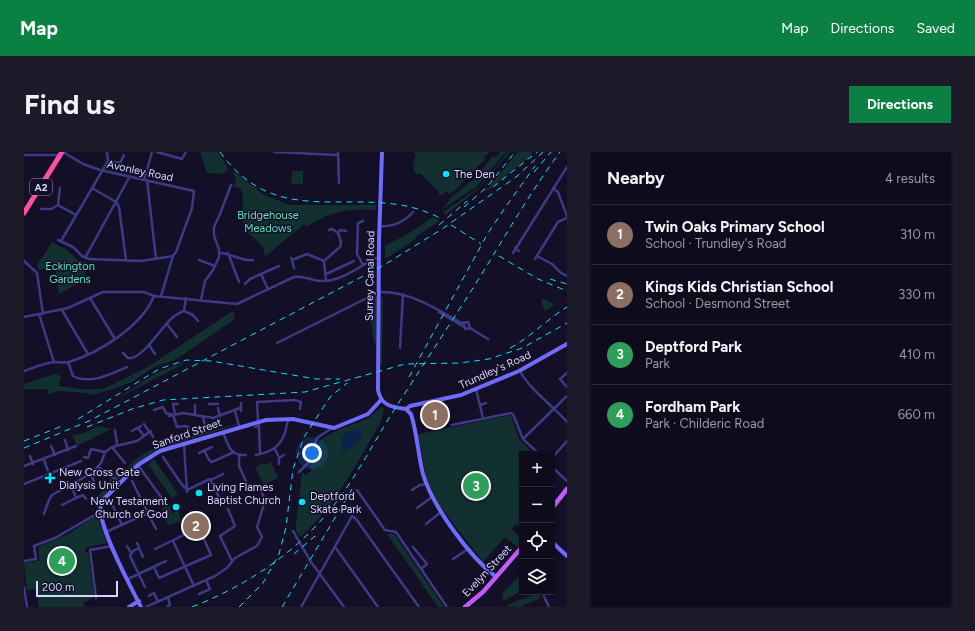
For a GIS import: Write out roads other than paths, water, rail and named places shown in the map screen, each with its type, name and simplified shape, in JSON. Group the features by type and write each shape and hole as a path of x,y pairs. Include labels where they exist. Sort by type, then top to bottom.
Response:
{"highway":[{"name":"A2","path":"24,212 62,153"}],"main road":[{"name":"Surrey Canal Road","path":"381,400 378,390 379,258 382,152"},
{"name":"Trundley's Road","path":"406,409 410,406 461,395 476,389 519,371 567,344"},
{"path":"332,428 368,414 381,400 388,406 406,409 411,414 427,484 432,497 480,563 496,577"},
{"name":"Sanford Street","path":"100,512 100,504 119,482 138,465 160,451 239,426 258,424 280,418 288,418 332,428"},
{"path":"555,504 567,489"},
{"path":"100,512 110,547 128,579 141,607"},
{"path":"555,545 567,556"},
{"name":"Evelyn Street","path":"465,607 496,577 519,550"},
{"path":"129,607 138,601"}],"street":[{"path":"107,152 108,161 103,171 59,241 73,247 84,258 126,260 156,259 173,256 161,296"},
{"path":"152,152 146,180 156,259"},
{"path":"157,152 181,159 184,158 186,152"},
{"path":"274,152 338,153 339,183"},
{"path":"25,154 52,155 62,153"},
{"name":"Avonley Road","path":"62,153 83,164 103,171 194,191 192,208 173,256"},
{"path":"108,161 120,163 124,155"},
{"path":"513,253 558,178 567,167"},
{"path":"84,258 130,176"},
{"path":"201,300 204,281 215,266 220,253 214,236 214,227 231,185"},
{"path":"58,205 57,199 60,188"},
{"path":"92,188 116,202 119,208 126,260"},
{"path":"553,188 558,192 567,217 558,222 536,258 552,264 561,273 567,276"},
{"path":"563,206 567,204"},
{"path":"58,205 76,215"},
{"path":"41,209 51,209 58,205"},
{"path":"380,226 393,225 408,218 413,212"},
{"path":"362,265 357,254 358,223 364,221"},
{"path":"324,260 340,247 341,242 338,233 332,228 329,230"},
{"path":"338,233 340,230 346,231"},
{"path":"515,248 519,251"},
{"path":"220,253 228,253 248,261 254,260"},
{"path":"228,253 239,282"},
{"path":"294,268 291,259 307,254 324,260"},
{"path":"24,317 62,310 77,305 103,292 144,292 154,296 237,304 299,276 326,281 373,259 379,258"},
{"path":"199,260 215,266"},
{"path":"324,260 326,281"},
{"path":"24,261 38,273 43,314"},
{"path":"326,274 354,261"},
{"path":"245,284 250,279 279,266"},
{"path":"262,274 268,289"},
{"path":"277,343 379,292 403,294 464,327 470,328 488,339"},
{"path":"400,348 403,294"},
{"path":"24,366 25,370 54,362 68,362 88,354 115,339 138,318 154,296"},
{"path":"90,298 115,339"},
{"path":"124,353 126,357 131,359 149,345 167,324 184,311 186,298"},
{"path":"62,310 88,354"},
{"path":"184,311 193,315 198,321"},
{"path":"39,314 54,362"},
{"path":"464,327 467,322 470,323 470,328"},
{"path":"167,324 176,337"},
{"path":"149,345 155,354"},
{"path":"68,362 73,376 79,378 100,378 126,366"},
{"path":"519,371 526,382 556,409 567,422"},
{"path":"567,373 560,379 567,387"},
{"path":"476,389 483,418"},
{"path":"523,439 556,409 567,396"},
{"path":"260,454 257,402 296,400 301,402 300,408"},
{"path":"169,416 183,413 213,418 240,409 241,403"},
{"path":"480,405 486,403"},
{"path":"178,404 173,404 175,428 185,426 188,427 189,435"},
{"path":"209,404 218,404"},
{"path":"195,405 195,415"},
{"path":"154,410 163,407 166,413 174,415"},
{"path":"218,408 220,416"},
{"path":"235,411 239,426"},
{"path":"452,425 483,418 513,414 523,439 536,451"},
{"path":"203,417 205,426"},
{"path":"256,455 275,449 280,442 288,418"},
{"path":"144,424 153,436"},
{"path":"254,427 258,424"},
{"path":"132,431 139,427 144,436"},
{"path":"299,472 317,454 318,451 315,443 317,438 332,428"},
{"path":"222,431 230,449 239,456 246,455"},
{"path":"112,433 115,432 117,444"},
{"path":"44,514 52,495 91,474 98,467 105,452 117,444 131,443 150,432"},
{"path":"65,440 68,450"},
{"path":"555,455 567,442"},
{"path":"184,443 187,490"},
{"path":"51,446 55,455"},
{"path":"24,466 44,460 76,446"},
{"path":"112,447 124,463"},
{"path":"199,453 212,447"},
{"path":"84,457 88,458 91,449 105,452"},
{"path":"275,449 279,458 279,464"},
{"path":"204,450 209,460 212,462 234,452"},
{"path":"279,458 284,455"},
{"path":"30,456 33,464"},
{"path":"239,456 239,466 246,481"},
{"path":"163,457 187,490"},
{"path":"44,460 49,474"},
{"path":"24,484 81,461"},
{"path":"138,465 166,504"},
{"path":"98,467 119,482"},
{"path":"555,470 567,481"},
{"path":"91,474 94,482"},
{"path":"187,490 223,474"},
{"path":"211,480 222,503"},
{"path":"132,481 156,529"},
{"path":"412,490 420,485 427,484"},
{"path":"71,485 76,498"},
{"path":"357,490 385,530 396,532 447,607"},
{"path":"146,607 206,580 227,568 232,560 254,548 261,540 257,526 265,501 262,493"},
{"path":"62,505 83,495 86,499"},
{"path":"417,508 432,497"},
{"path":"111,502 122,525"},
{"path":"46,509 50,510"},
{"path":"228,509 235,526 220,536 232,560"},
{"path":"24,561 36,558 34,546 55,538 100,512"},
{"path":"426,524 442,512"},
{"path":"106,532 148,513"},
{"path":"301,607 352,516 356,519 419,606 414,607"},
{"path":"154,567 159,578 211,555 204,539 192,531 190,525"},
{"path":"155,549 192,531"},
{"path":"293,532 319,573 344,607"},
{"path":"173,541 194,586"},
{"path":"137,543 143,557"},
{"path":"127,546 131,553 131,559 145,587"},
{"path":"96,598 90,550 110,547"},
{"path":"335,547 378,607"},
{"path":"414,547 427,564 421,569"},
{"path":"131,553 139,548"},
{"path":"453,559 469,548"},
{"path":"128,579 166,561"},
{"path":"199,594 210,589 206,580"},
{"path":"24,587 27,607"},
{"path":"149,596 154,593 158,602"},
{"path":"543,595 549,607"},
{"path":"167,607 170,605 168,597"}],"water":[{"path":"361,428 362,435 354,447 343,453 341,437 348,432"}],"railway":[{"path":"220,152 244,178 269,193 296,200 382,203 411,207 440,218"},
{"path":"464,207 487,187 515,152"},
{"path":"493,187 537,152"},
{"path":"24,448 89,421 384,265 442,229 516,177 543,152"},
{"path":"534,172 551,152"},
{"path":"192,607 237,586 279,559 316,526 332,507 354,477 390,417 475,285 531,194 560,152"},
{"path":"409,377 488,233 535,166"},
{"path":"439,225 467,201"},
{"path":"451,225 481,244"},
{"path":"499,256 538,279 567,291"},
{"path":"550,279 567,284"},
{"path":"510,348 525,339 567,307"},
{"path":"87,427 132,409 163,400 305,392 405,364 460,363 489,359 522,348 567,323"},
{"path":"78,419 159,369 186,360 211,361 316,379 340,379"},
{"path":"239,607 263,583 279,554 286,527 293,469 304,437 330,397 347,383"},
{"path":"24,441 62,426"},
{"path":"282,607 352,489"},
{"path":"294,554 315,536"}],"place":[{"name":"The Den","path":"446,174"},
{"name":"Twin Oaks Primary School","path":"435,415"},
{"name":"New Cross Gate Dialysis Unit","path":"50,478"},
{"name":"Deptford Park","path":"476,486"},
{"name":"Living Flames Baptist Church","path":"199,493"},
{"name":"Deptford Skate Park","path":"302,502"},
{"name":"New Testament Church of God","path":"176,507"},
{"name":"Kings Kids Christian School","path":"196,526"},
{"name":"Fordham Park","path":"62,561"}],"park label":[{"name":"Bridgehouse Meadows","path":"268,221"},
{"name":"Eckington Gardens","path":"70,272"}]}
